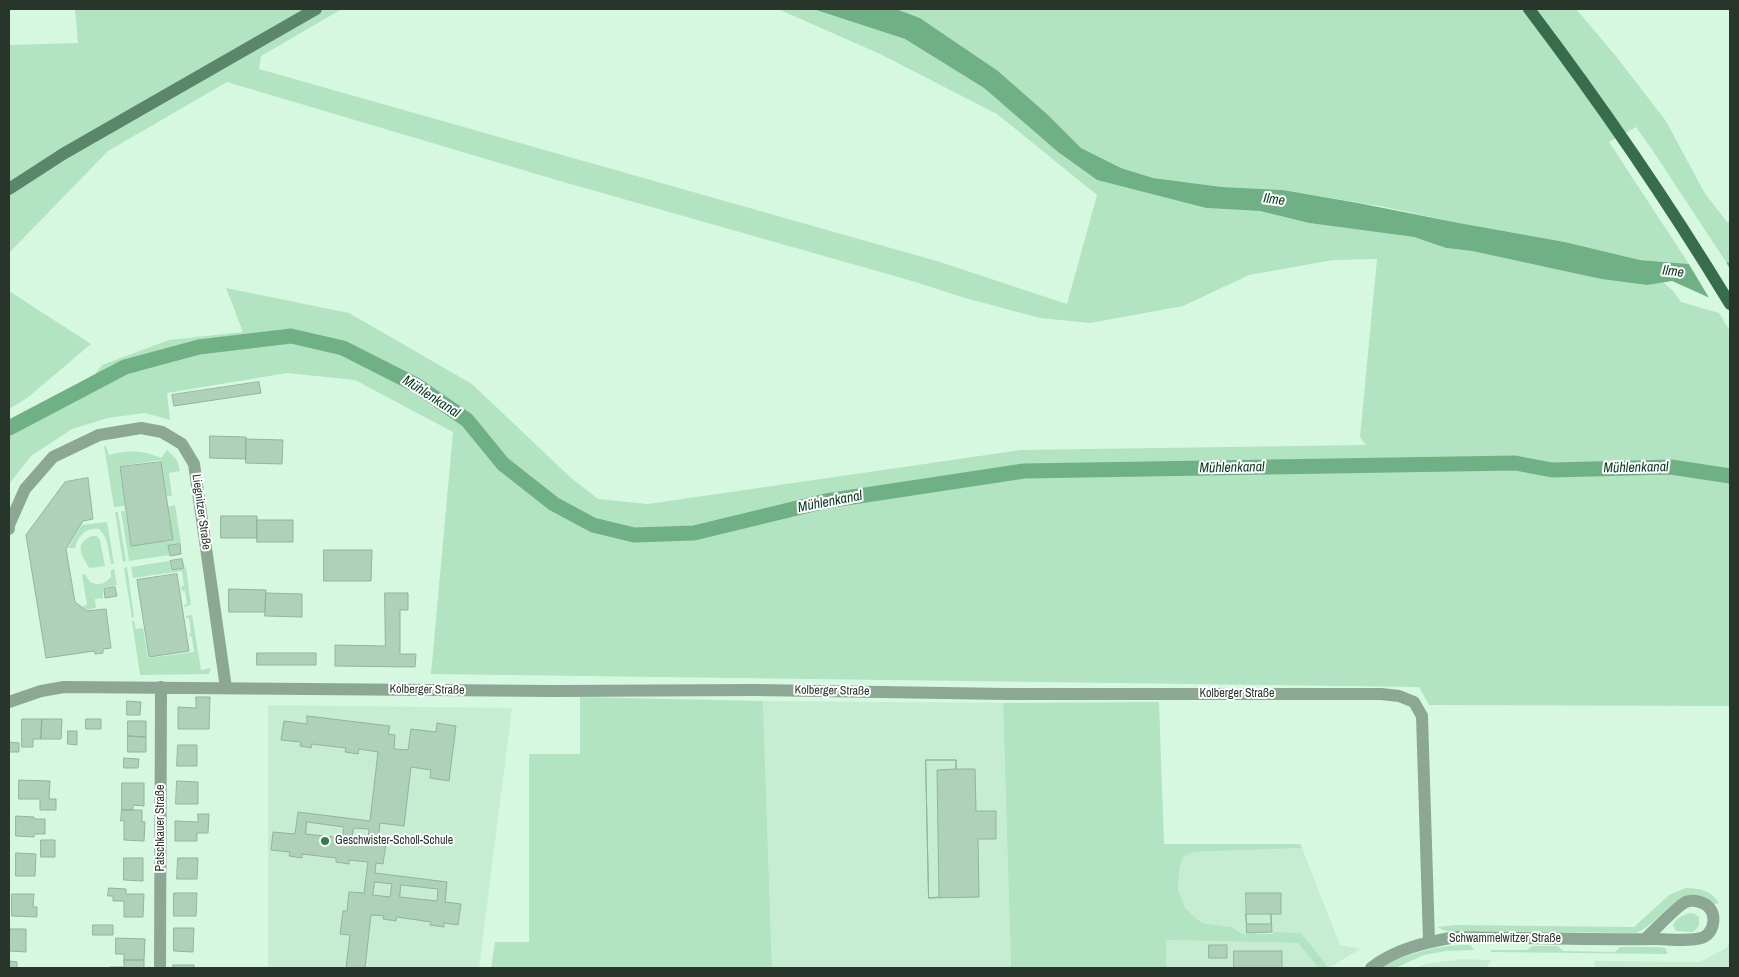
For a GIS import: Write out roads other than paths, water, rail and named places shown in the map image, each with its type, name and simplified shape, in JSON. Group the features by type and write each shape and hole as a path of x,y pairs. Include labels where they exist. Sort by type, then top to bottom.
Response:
{"main road":[{"path":"1530,9 1622,136 1691,240 1730,304"}],"street":[{"path":"9,189 63,154 316,9"},
{"name":"Liegnitzer Straße","path":"9,529 9,524 25,489 53,457 98,435 141,428 162,432 182,444 194,464 226,688"},
{"name":"Kolberger Straße","path":"9,702 40,691 64,687 553,691 755,690 1006,694 1381,694 1400,696 1414,702 1422,716 1429,941"},
{"name":"Patschkauer Straße","path":"160,968 161,687"},
{"name":"Schwammelwitzer Straße","path":"1371,968 1406,949 1429,941 1456,937 1645,939 1692,939 1703,937 1710,933 1714,919 1711,910 1705,904 1694,901 1685,902 1645,939"}],"water":[{"name":"Ilme","path":"813,9 896,9 920,18 998,71 1047,114 1081,148 1121,168 1153,178 1222,187 1283,190 1358,203 1565,242 1640,260 1689,264 1726,262 1730,263 1730,301 1710,298 1672,281 1647,285 1601,279 1472,251 1446,248 1414,237 1309,223 1260,211 1206,208 1097,180 1058,152 984,88 905,39"}],"waterway":[{"name":"Mühlenkanal","path":"9,428 125,367 199,347 291,336 343,348 416,385 467,420 503,464 554,504 593,525 634,535 694,533 826,501 1024,471 1515,463 1552,470 1671,467 1730,476"}],"place":[{"name":"Geschwister-Scholl-Schule","path":"325,841"}]}
